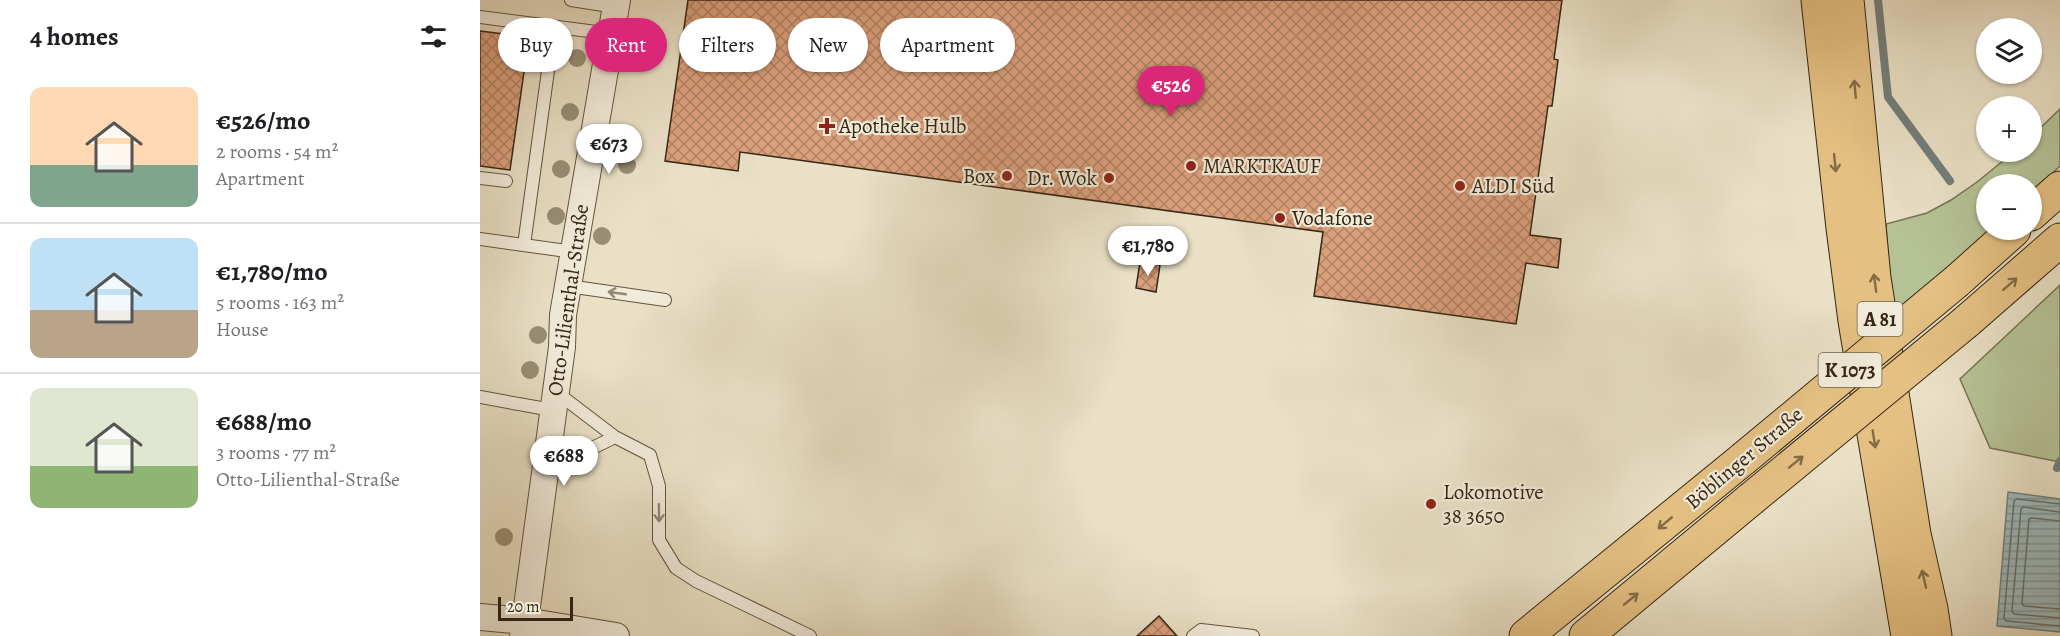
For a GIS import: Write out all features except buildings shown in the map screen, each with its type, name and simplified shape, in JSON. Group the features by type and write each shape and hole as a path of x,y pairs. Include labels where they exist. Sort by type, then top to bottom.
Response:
{"main road":[{"name":"A 81","path":"1818,0 1855,321 1908,636"},
{"name":"A 81","path":"1847,0 1874,278 1914,534 1935,636"},
{"path":"2042,204 2060,188"},
{"name":"Böblinger Straße","path":"1526,636 1743,459 1957,281 2003,240"},
{"name":"Böblinger Straße","path":"1586,636 1966,322 2060,240"}],"street":[{"name":"Otto-Lilienthal-Straße","path":"524,629 562,347 563,315 605,72"},
{"path":"480,617 524,629 616,636"}],"lane":[{"path":"571,0 616,4"},
{"path":"480,17 498,19"},
{"path":"524,245 548,72"},
{"path":"480,178 506,182"},
{"path":"480,238 574,252"},
{"path":"568,286 665,300"},
{"path":"480,397 554,400 650,455 658,486 659,540 676,568 696,581 810,636"},
{"path":"544,471 615,437"},
{"path":"1192,636 1201,630 1252,636"}],"green space":[{"path":"2060,109 2060,166 2042,183 2042,174 1987,174 2002,162 2042,162 2042,126"},
{"path":"1976,183 1976,240 1981,240 1892,317 1886,224 1927,213"},
{"path":"2060,285 2060,462 1990,448 1960,379"}],"water":[{"path":"2008,492 2060,499 2060,632 1997,626"}],"waterway":[{"path":"1878,0 1888,97 1950,181"},
{"path":"2057,468 2060,461"}],"place":[{"name":"Apotheke Hulb","path":"827,126"},
{"name":"MARKTKAUF","path":"1191,166"},
{"name":"Box","path":"1007,176"},
{"name":"Dr. Wok","path":"1109,178"},
{"name":"ALDI Süd","path":"1460,186"},
{"name":"Vodafone","path":"1280,218"},
{"name":"Lokomotive 38 3650","path":"1431,504"}]}
